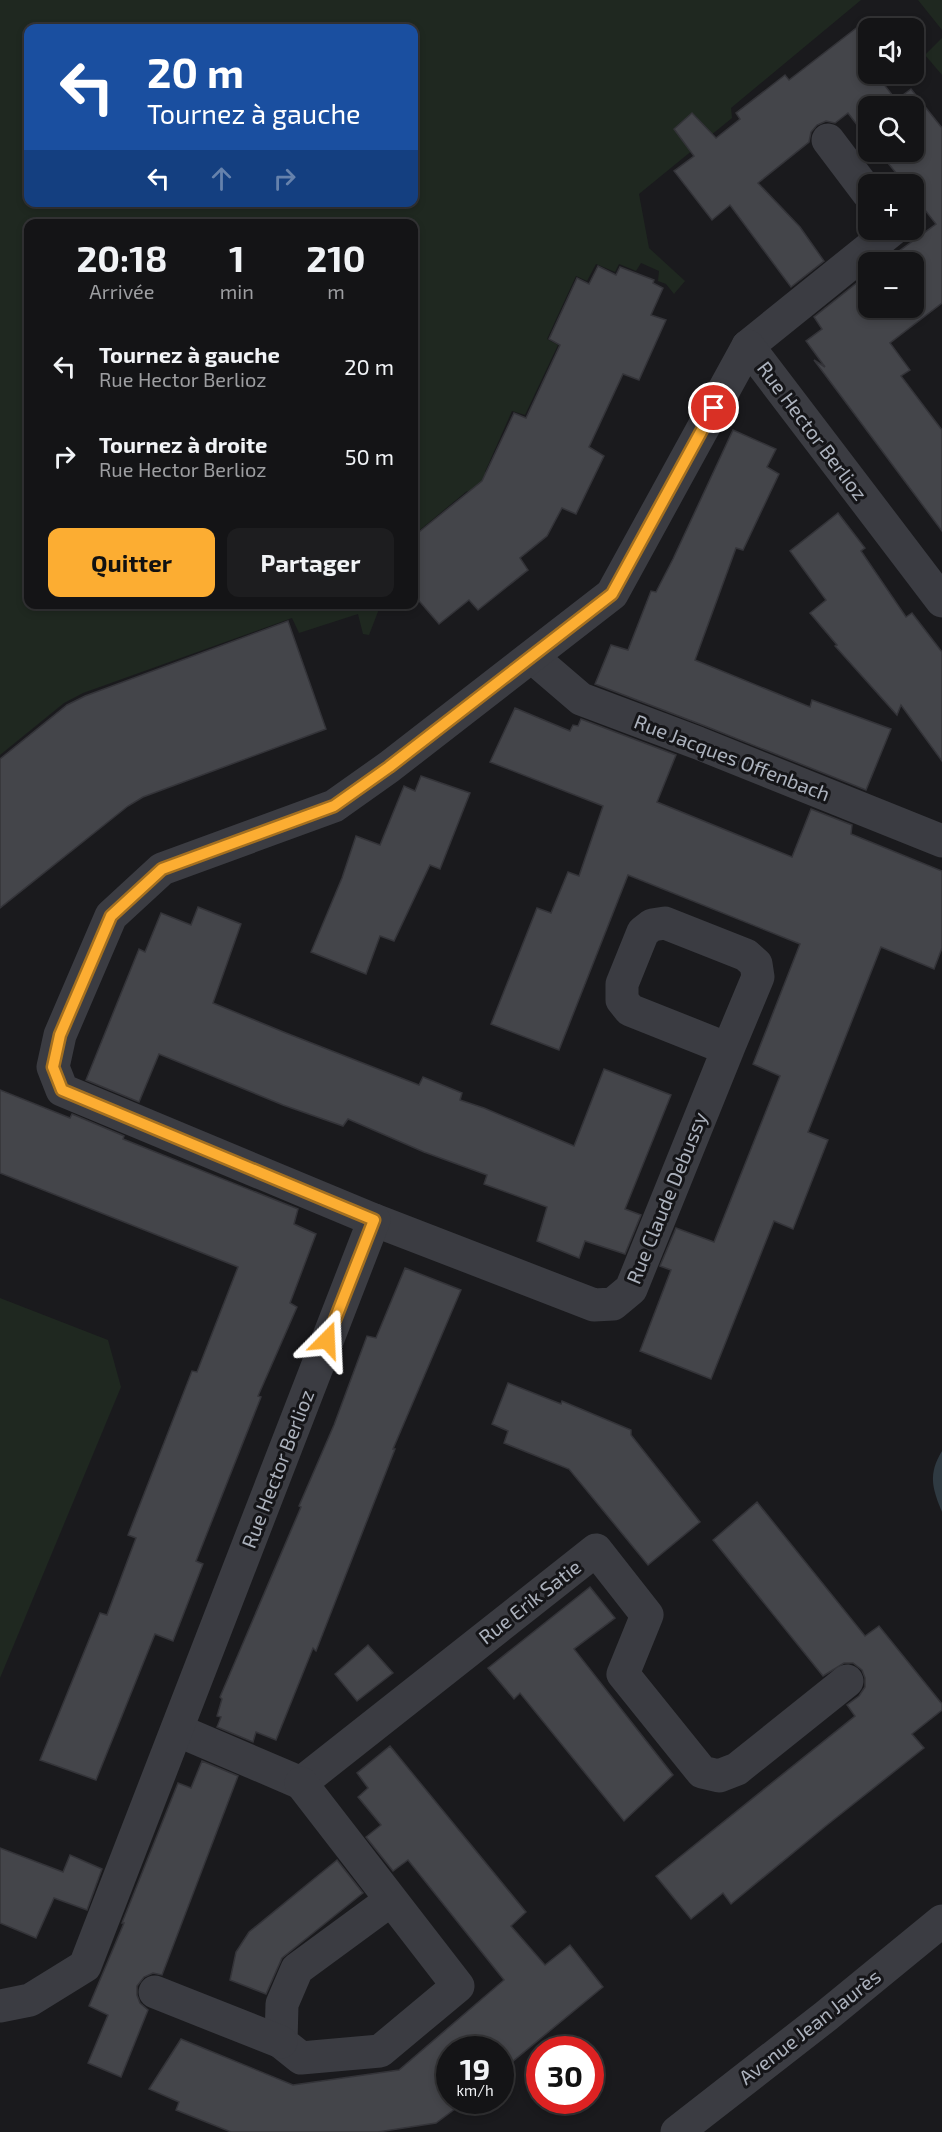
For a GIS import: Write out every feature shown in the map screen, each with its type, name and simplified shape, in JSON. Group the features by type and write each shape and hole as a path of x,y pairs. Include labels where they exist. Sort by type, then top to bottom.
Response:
{"street":[{"path":"828,140 858,180"},
{"path":"748,346 880,240"},
{"name":"Rue Hector Berlioz","path":"0,2006 30,2000 85,1966 374,1220 62,1090 53,1067 60,1035 111,916 162,869 334,806 389,767 612,594 748,346 942,602"},
{"name":"Rue Jacques Offenbach","path":"532,657 581,699 698,743 942,841"},
{"name":"Rue Claude Debussy","path":"374,1220 594,1305 613,1304 631,1289 728,1049"},
{"name":"Rue Erik Satie","path":"301,1783 596,1550 647,1614 623,1674 702,1772 719,1776 737,1769 847,1681"},
{"path":"155,1992 281,2042 301,2058 380,2051 458,1986 301,1783 177,1730"},
{"path":"281,2042 282,2004 297,1969 391,1900"},
{"name":"Avenue Jean Jaurès","path":"677,2132 826,2016 942,1921"}],"shaded area":[{"path":"0,0 861,0 731,108 732,118 639,194 649,248 685,281 674,294 666,284 658,281 659,271 641,263 636,271 619,264 615,272 596,264 587,281 576,276 547,339 558,345 525,415 512,411 485,472 496,478 476,502 467,491 418,532 418,219 24,219 24,609 379,609 369,635 363,634 358,614 299,633 292,618 83,693 64,703 0,755"},
{"path":"918,0 942,0 942,30"},
{"path":"942,38 942,75 925,55"},
{"path":"418,538 424,545 418,550"},
{"path":"0,1298 108,1340 121,1387 0,1678"},
{"path":"942,1451 942,1512 934,1488 933,1474"}],"building":[{"path":"858,27 858,84 884,84 893,96 858,96 858,126 848,113 835,123 826,121 817,125 811,132 809,142 758,183 800,227 824,261 791,287 730,205 712,220 674,171 694,156 674,129 692,113 716,138 740,119 736,113 785,75 789,80"},
{"path":"911,89 917,96 901,96"},
{"path":"924,105 942,128 942,303 924,317 924,252 898,252 914,240 924,240 924,233 936,224 924,209 924,174 897,174 887,162 924,162"},
{"path":"598,266 616,275 620,267 654,280 653,283 663,288 651,315 666,320 639,380 623,374 589,447 604,456 576,514 562,508 547,536 520,558 528,570 478,610 469,600 439,624 418,600 418,533 482,481 514,413 526,418 560,345 549,339 577,278 589,284"},
{"path":"858,282 858,318 922,318 890,343 910,370 901,376 942,430 942,531 814,360 825,367 806,341 822,329 814,317"},
{"path":"733,430 776,449 767,467 779,474 743,550 736,548 695,660 810,707 812,700 891,729 866,790 595,684 611,645 628,650 651,591 656,592 673,559"},
{"path":"838,513 865,548 861,551 906,617 912,613 942,652 942,761 901,705 897,715 835,646 837,645 810,613 826,600 790,551"},
{"path":"288,621 326,729 143,797 128,806 0,908 0,759 67,705 85,696"},
{"path":"515,708 570,731 573,725 578,726 581,719 676,755 657,802 792,857 811,809 852,825 851,834 942,871 942,948 934,969 881,947 808,1132 828,1140 793,1229 774,1221 711,1379 640,1351 671,1270 660,1266 676,1228 714,1242 780,1076 753,1064 800,944 628,875 559,1050 491,1024 537,908 551,913 568,872 579,876 603,806 490,762"},
{"path":"421,776 470,793 440,869 430,865 394,941 380,936 366,974 311,952 342,878 356,836 380,845 404,786 415,791"},
{"path":"198,907 241,924 213,1003 286,1033 419,1085 423,1077 462,1093 460,1100 574,1146 604,1069 671,1095 625,1209 641,1215 625,1254 585,1241 579,1258 537,1241 547,1207 484,1184 487,1175 424,1152 348,1119 343,1126 283,1105 159,1054 139,1102 86,1080 139,949 145,952 161,913 191,925"},
{"path":"0,1090 70,1118 72,1114 124,1136 123,1139 298,1209 294,1224 316,1234 290,1303 297,1307 258,1396 261,1397 196,1561 203,1564 173,1641 155,1634 96,1780 40,1760 100,1613 107,1615 136,1538 128,1535 192,1371 197,1372 238,1267 0,1173"},
{"path":"405,1268 461,1290 393,1449 395,1449 316,1651 313,1648 276,1740 256,1732 253,1742 217,1727 221,1717 217,1716 222,1699 220,1697 301,1507 299,1506 334,1425 367,1336 376,1338"},
{"path":"508,1383 561,1404 562,1401 631,1430 631,1435 700,1522 648,1565 569,1469 504,1443 508,1431 492,1424"},
{"path":"757,1502 865,1636 879,1626 942,1704 942,1710 912,1734 924,1748 731,1904 723,1893 691,1919 656,1876 855,1716 847,1705 859,1696 865,1687 862,1670 853,1663 844,1663 823,1676 713,1540"},
{"path":"590,1587 615,1618 574,1649 673,1775 624,1821 520,1693 514,1699 488,1668"},
{"path":"368,1645 393,1673 357,1701 335,1674"},
{"path":"390,1746 526,1912 511,1926 545,1965 570,1945 603,1987 544,2036 526,2036 526,2050 514,2060 514,2036 439,2036 504,1980 408,1860 393,1871 366,1837 381,1825 358,1797 368,1788 357,1773"},
{"path":"202,1761 238,1776 162,1975 153,1973 144,1977 137,1986 140,2003 148,2010 121,2077 88,2063 108,2015 89,2006 178,1783 191,1788"},
{"path":"0,1848 63,1872 70,1855 102,1869 87,1910 54,1898 36,1938 0,1923"},
{"path":"337,1860 363,1893 282,1958 266,1994 230,1980 236,1952 249,1932"},
{"path":"436,2038 436,2114 448,2114 436,2123 378,2132 231,2132 176,2110 179,2102 149,2089 181,2039 293,2085 399,2070"}],"route":[{"path":"327,1340 374,1220 62,1090 53,1067 60,1035 111,916 162,869 334,806 389,767 612,594 714,408"}]}
